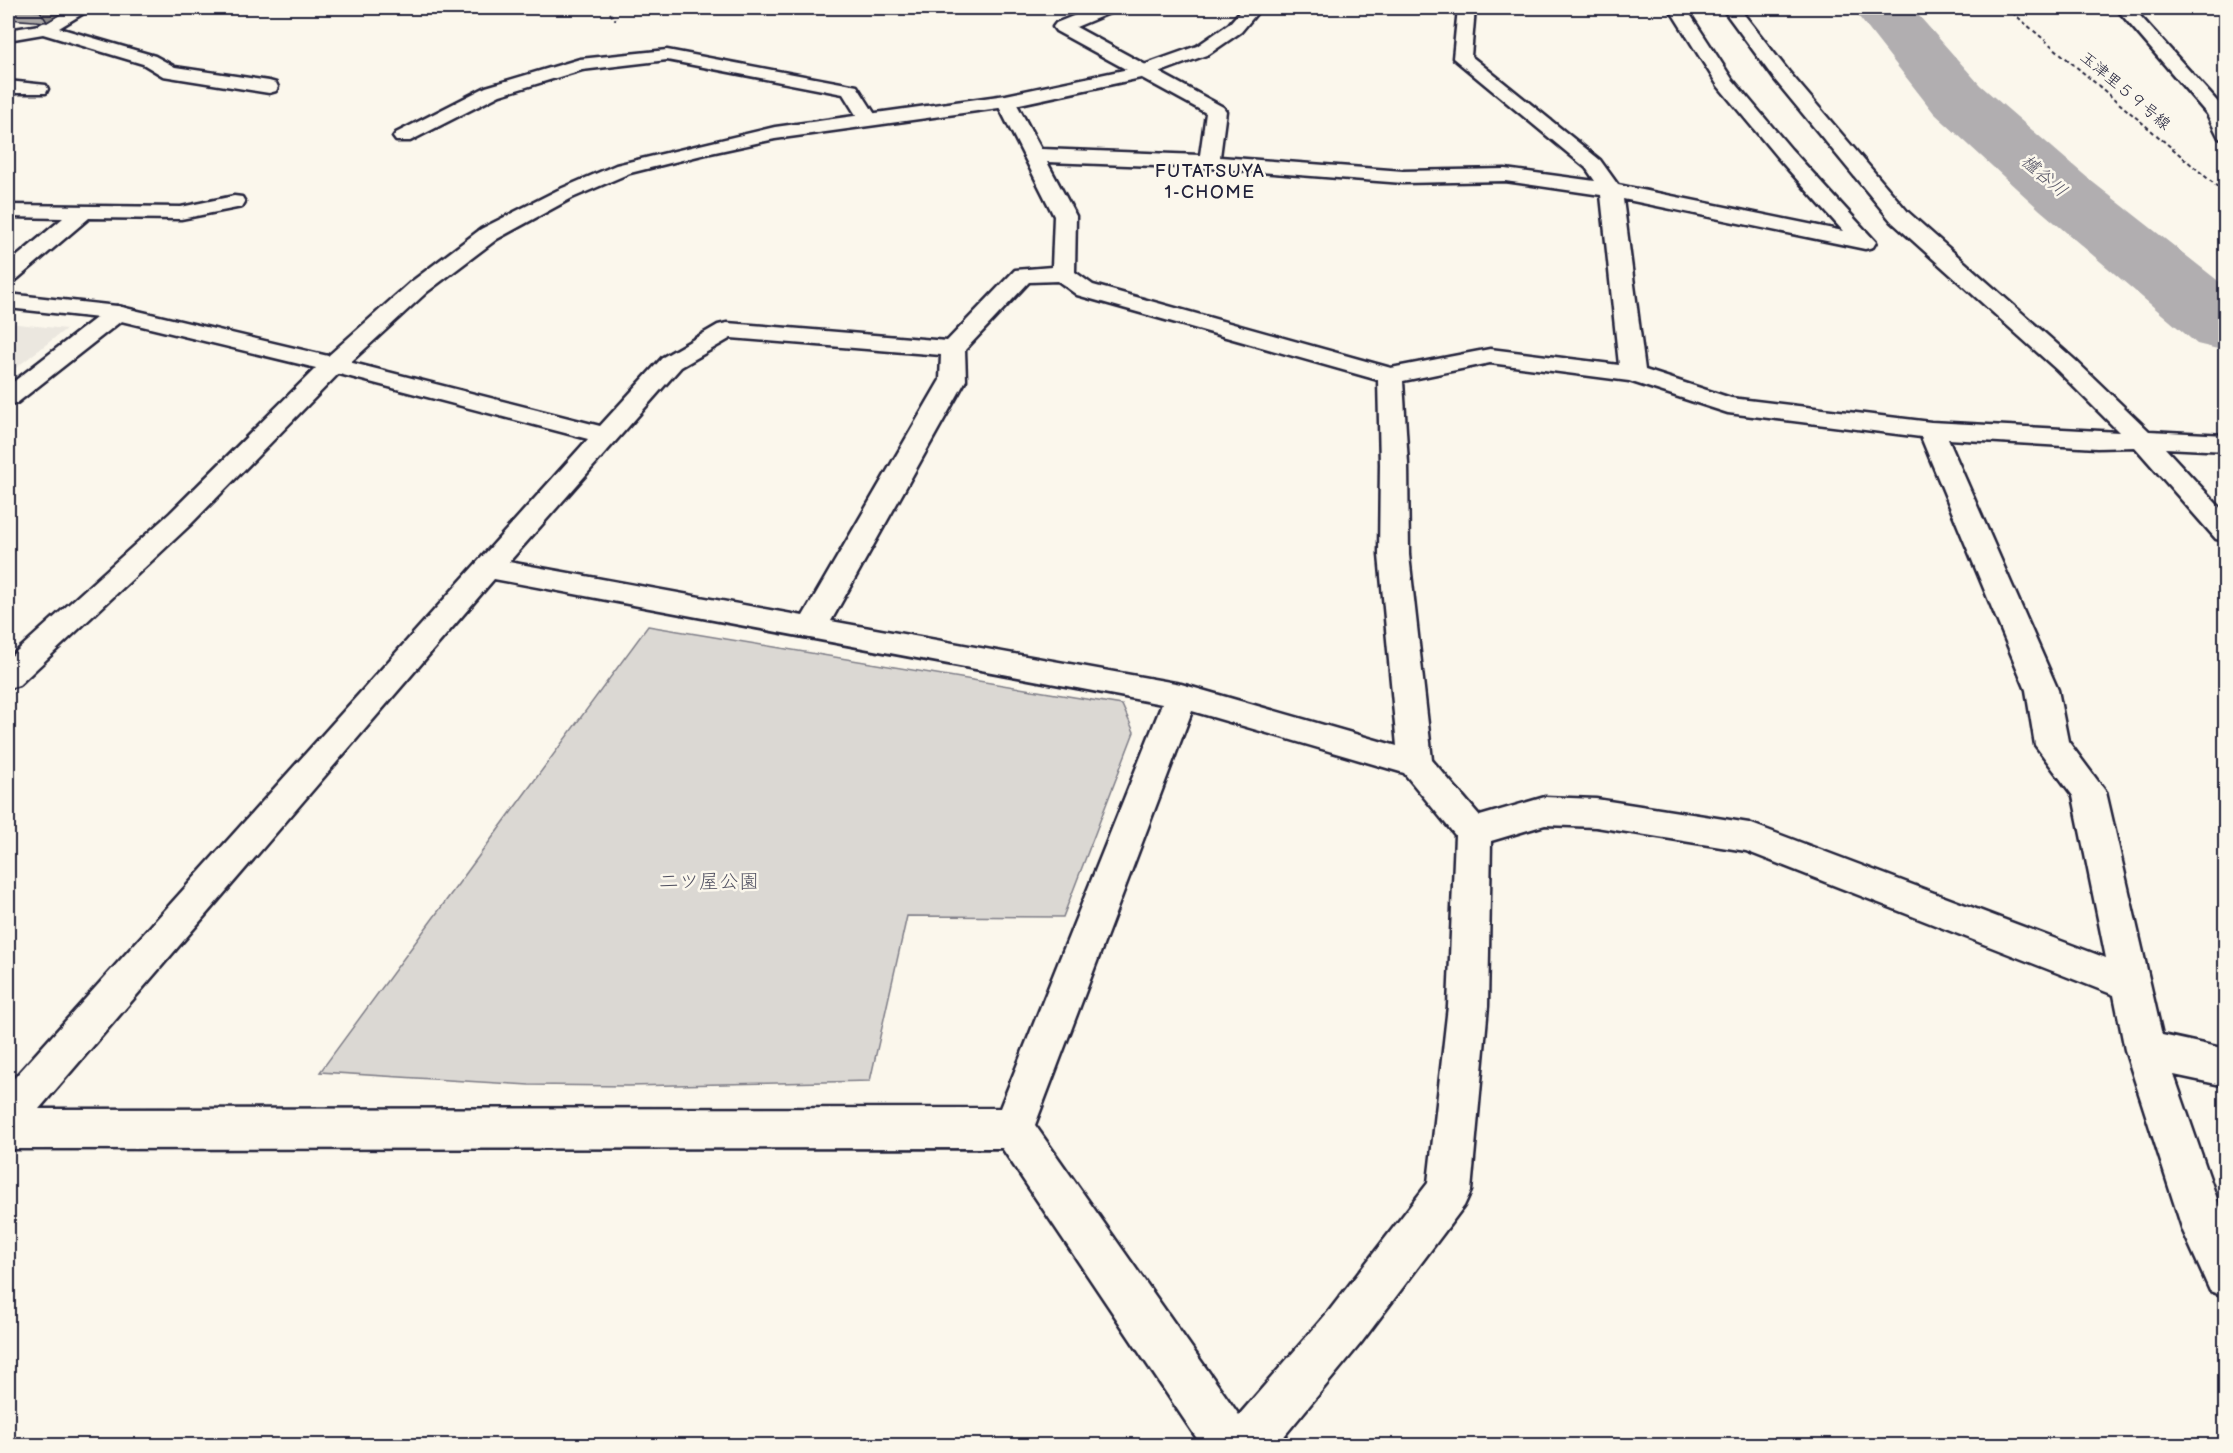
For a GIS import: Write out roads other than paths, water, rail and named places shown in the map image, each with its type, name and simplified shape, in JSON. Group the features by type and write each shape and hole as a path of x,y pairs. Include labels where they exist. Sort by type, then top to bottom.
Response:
{"street":[{"path":"8,35 44,29 83,8"},
{"path":"1106,8 1062,27 1216,111 1209,162"},
{"path":"8,677 180,519 333,365 419,287 489,234 565,194 623,169 704,148 776,133 1006,101 1143,72 1203,50 1235,28 1252,8"},
{"path":"1467,8 1462,58 1593,164 1611,190 1633,374"},
{"path":"1034,155 1209,162 1403,177 1505,175 1611,190 1865,242 1784,153 1725,82 1678,8"},
{"path":"1731,8 1782,76 1900,217 2066,365 2142,440 2226,532"},
{"path":"2124,8 2216,112 2226,134"},
{"path":"44,29 149,60 170,72 269,87"},
{"path":"403,137 493,90 580,65 667,55 850,90 868,119"},
{"path":"8,87 39,89"},
{"path":"1006,101 1065,216 1063,274"},
{"path":"8,211 181,213 234,202"},
{"path":"8,275 84,212"},
{"path":"811,628 953,380 953,349 1023,275 1063,274 1085,290 1390,376 1490,356 1633,374 1728,405 1931,430 2097,440 2226,443"},
{"path":"8,302 117,313 607,435"},
{"path":"8,398 117,313"},
{"path":"8,1115 487,568 672,362 727,330 953,349"},
{"path":"1390,376 1394,464 1394,555 1416,764"},
{"path":"1931,430 2042,690 2052,745 2089,792 2145,1050 2205,1231 2226,1275"},
{"path":"487,568 1181,696 1416,764 1473,832 1467,1006 1449,1191 1345,1327 1244,1446"},
{"path":"1013,1128 1181,696"},
{"path":"1473,832 1545,811 1596,813 1749,837 2130,984"},
{"path":"2145,1050 2226,1068"},
{"path":"8,1129 1013,1128"},
{"path":"1013,1128 1231,1446"}],"waterway":[{"name":"櫨谷川","path":"1880,8 1905,34 1957,99 2065,195 2226,327"}],"district":[{"name":"FUTATSUYA 1-CHOME","path":"1210,181"}],"park label":[{"name":"二ツ屋公園","path":"709,882"}]}
